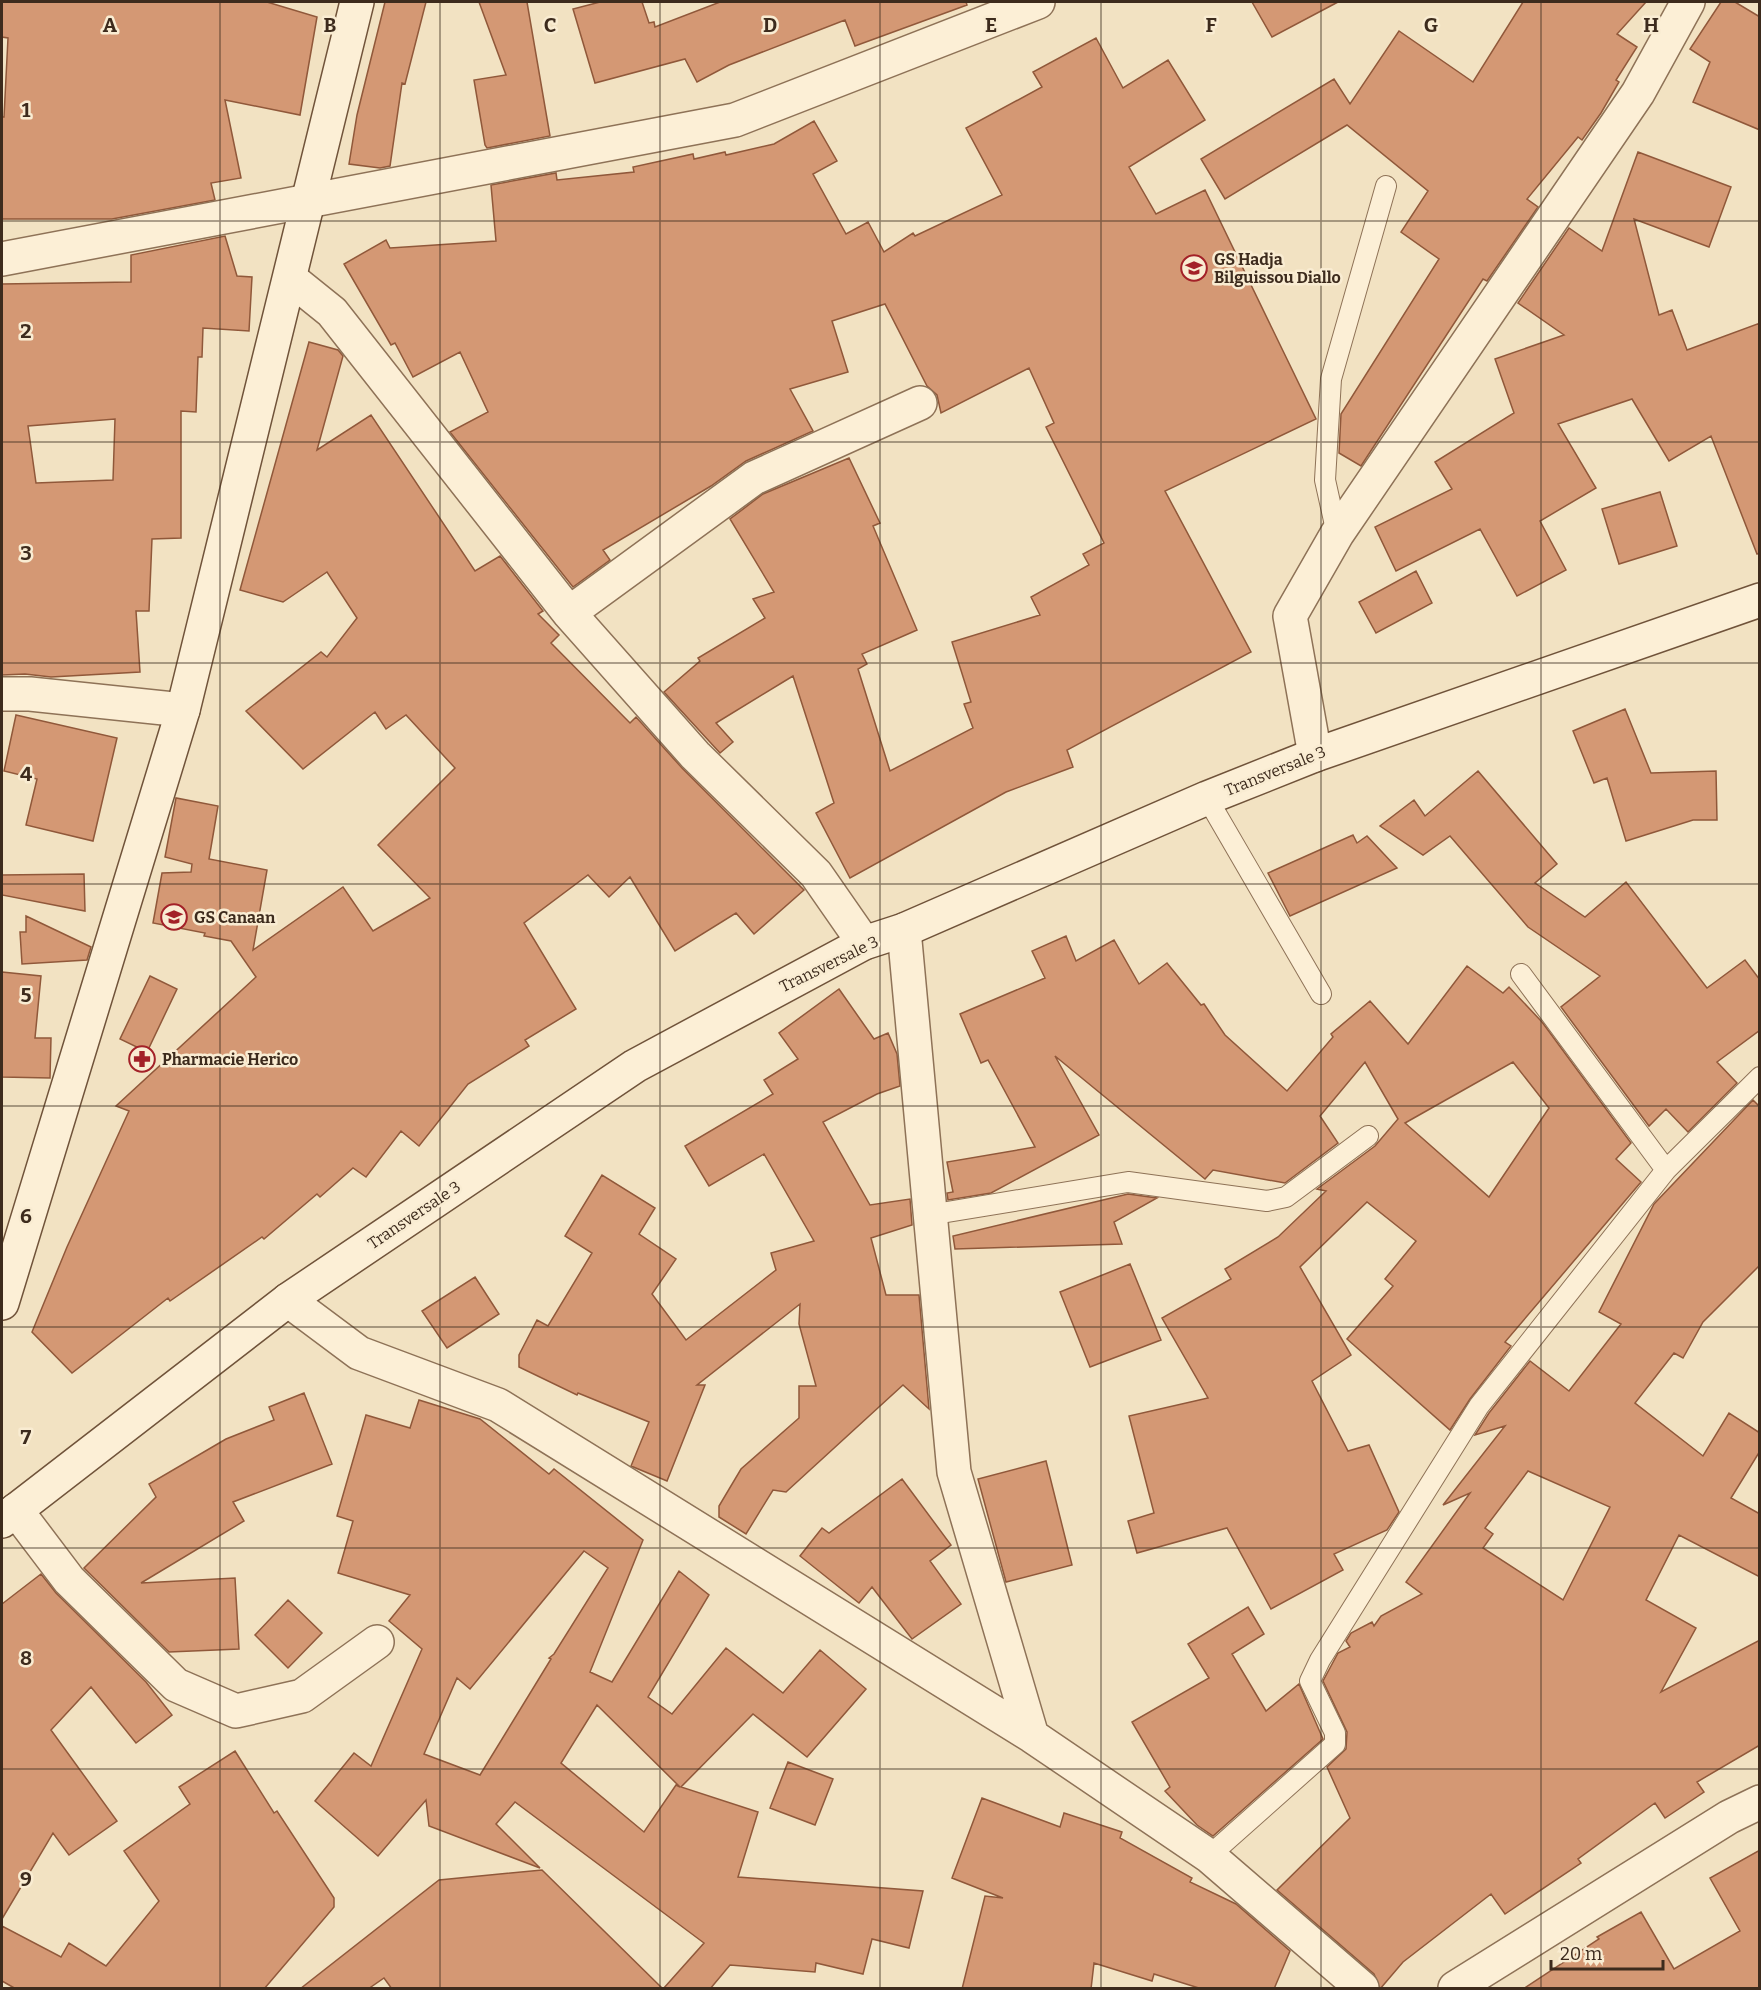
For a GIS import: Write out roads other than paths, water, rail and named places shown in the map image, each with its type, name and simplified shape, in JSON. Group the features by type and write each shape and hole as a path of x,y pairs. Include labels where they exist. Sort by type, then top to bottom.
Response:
{"street":[{"path":"2,1303 183,710 291,279 357,2"},
{"path":"2,258 735,120 1038,2"},
{"path":"1316,755 1290,616 1337,534 1638,93 1688,2"},
{"path":"291,279 332,312 569,613 695,755 816,874 864,944"},
{"path":"569,613 754,478 920,403"},
{"name":"Transversale 3","path":"9,1515 288,1300 635,1066 864,944 904,930 1207,798 1316,755 1760,600"},
{"path":"2,694 30,694 183,710"},
{"path":"904,930 954,1472 1032,1736"},
{"path":"288,1300 359,1353 498,1405 1032,1736 1209,1856 1362,1989"},
{"path":"9,1515 69,1580 176,1685 236,1711 302,1696 377,1642"},
{"path":"1455,1989 1728,1817 1760,1802"}],"lane":[{"path":"1337,534 1325,480 1330,379 1386,186"},
{"path":"1207,798 1321,994"},
{"path":"1521,974 1666,1170"},
{"path":"1209,1856 1335,1744 1335,1733 1310,1681 1320,1659 1479,1406 1666,1170 1760,1077"},
{"path":"929,1215 1128,1182 1267,1201 1286,1197 1368,1136"}],"place":[{"name":"GS Hadja Bilguissou Diallo","path":"1194,268"},
{"name":"GS Canaan","path":"174,917"},
{"name":"Pharmacie Herico","path":"142,1059"}]}
